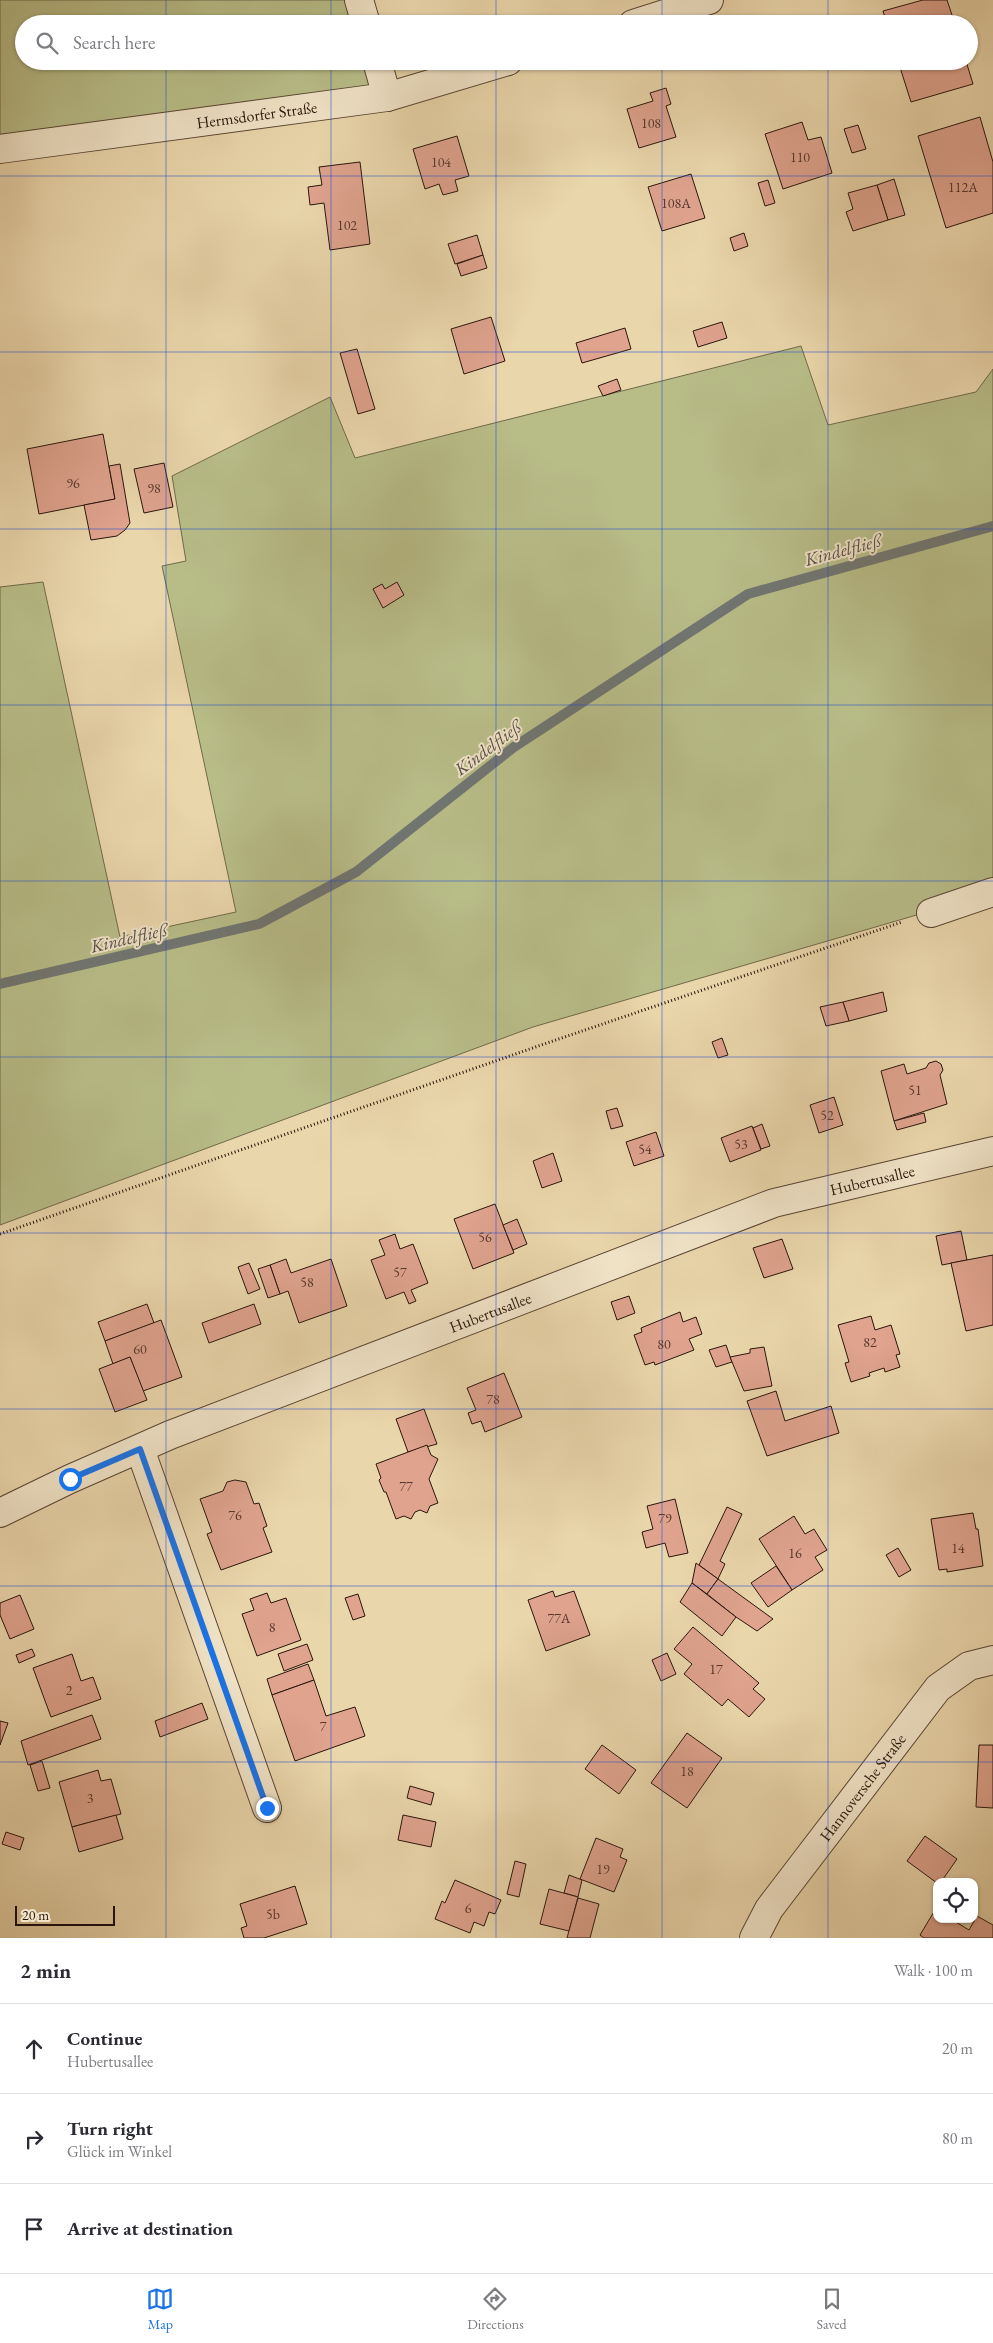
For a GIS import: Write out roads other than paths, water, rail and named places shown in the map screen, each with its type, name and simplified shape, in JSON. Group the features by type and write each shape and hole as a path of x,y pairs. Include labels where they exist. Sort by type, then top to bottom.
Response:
{"street":[{"path":"359,0 363,15"},
{"path":"662,15 709,0"},
{"path":"379,70 387,97"},
{"name":"Hermsdorfer Straße","path":"0,150 387,97 478,70"},
{"path":"931,913 993,892"},
{"name":"Hubertusallee","path":"0,1513 70,1479 179,1431 774,1202 993,1151"},
{"path":"140,1449 267,1808"},
{"name":"Hannoversche Straße","path":"754,1938 768,1908 938,1688 969,1666 992,1660"}],"waterway":[{"name":"Kindelfließ","path":"0,984 259,924 356,872 514,747 748,594 993,526"}]}
